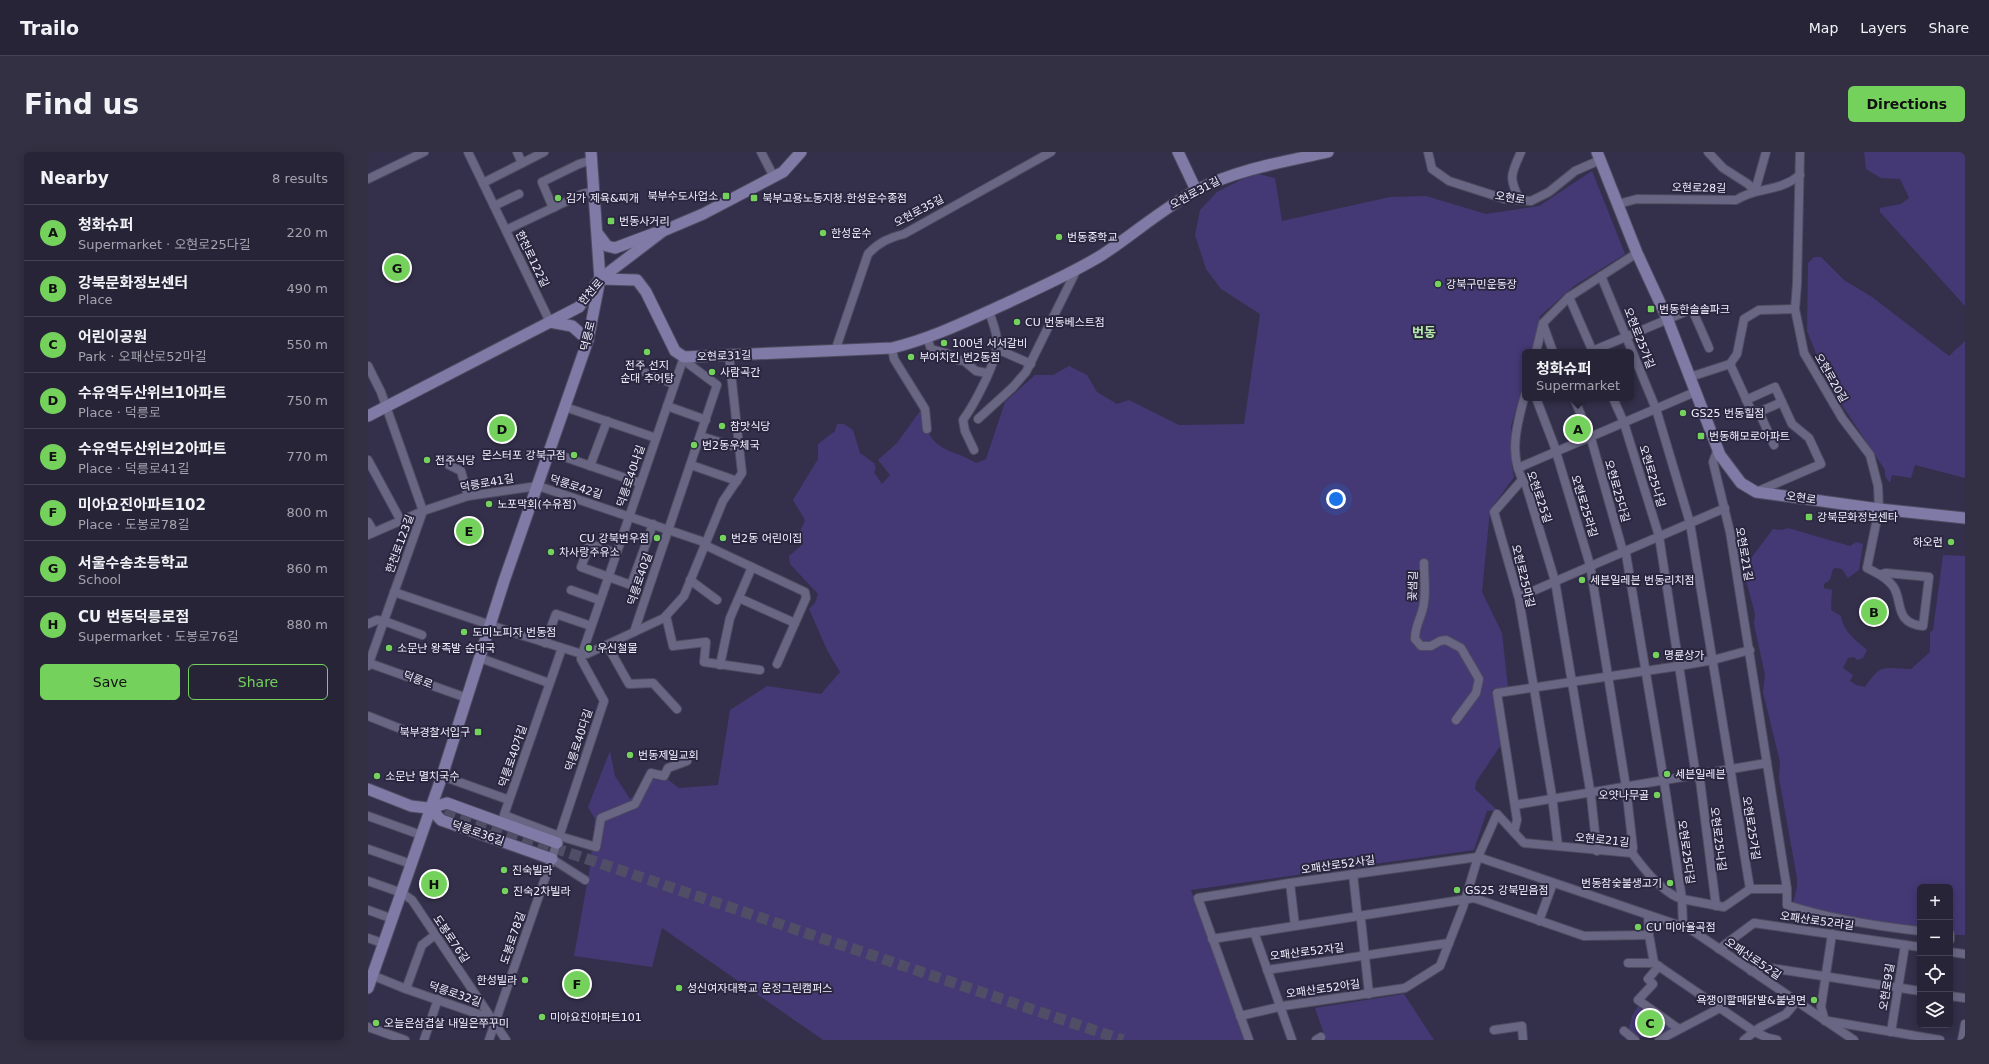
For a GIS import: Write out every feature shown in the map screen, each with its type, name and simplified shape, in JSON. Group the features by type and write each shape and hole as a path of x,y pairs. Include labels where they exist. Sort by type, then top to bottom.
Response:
{"street":[{"path":"368,179 424,152"},
{"name":"한천로122길","path":"468,152 550,322"},
{"path":"517,152 522,163"},
{"path":"483,183 542,152"},
{"path":"761,152 774,177"},
{"name":"한천로","path":"368,416 579,307 600,280 663,231 703,214 783,172 801,152"},
{"name":"오현로35길","path":"836,351 868,254 875,246 884,240 904,234 1051,152"},
{"path":"1178,152 1196,190"},
{"name":"오현로31길","path":"600,280 637,280 646,292 675,351 684,357 892,348 927,338 1048,285 1102,255 1156,216 1196,190 1239,172 1328,152"},
{"name":"오현로","path":"1428,152 1432,169 1450,181 1505,199 1531,201 1549,192 1575,171 1598,156 1637,253 1667,318 1718,449 1740,483 1756,492 1879,509 1965,518"},
{"path":"1520,200 1512,186 1512,172 1522,152"},
{"path":"1708,152 1723,168 1756,191 1766,152"},
{"name":"오현로20길","path":"1800,152 1797,284 1795,309 1804,353 1842,418 1870,455 1878,486 1879,509 1867,568 1882,574"},
{"name":"덕릉로","path":"368,988 370,975 385,944 442,776 504,581 588,340 600,280 592,156 542,182 553,208"},
{"name":"오현로28길","path":"1618,204 1637,199 1736,200 1748,192 1790,183 1800,175"},
{"path":"506,230 582,194 594,191"},
{"path":"494,206 519,194"},
{"path":"597,233 607,246 615,248 645,236 663,231"},
{"path":"1537,349 1543,323 1569,297 1637,253"},
{"path":"978,419 1013,387 1031,364 1078,268"},
{"name":"오현로25가길","path":"1601,276 1631,349"},
{"path":"1569,297 1591,349"},
{"path":"1598,349 1667,318 1692,309 1709,348"},
{"path":"1690,377 1730,364 1737,354 1744,319 1759,310 1795,309"},
{"path":"974,450 965,431 963,420 972,408 997,349 998,343 989,311"},
{"path":"550,322 572,326 588,340"},
{"path":"1543,323 1552,349"},
{"path":"927,338 931,349 946,353 958,360 964,361 976,371 987,373"},
{"path":"892,348 894,359 925,409 927,429"},
{"path":"997,349 1031,364"},
{"path":"394,592 582,654 607,645 666,616 684,596 723,501 742,473 729,355"},
{"name":"오현로25가길","path":"1634,355 1656,409 1690,523 1750,889"},
{"name":"덕릉로40나길","path":"582,654 590,626 684,357"},
{"name":"덕릉로40길","path":"634,632 718,386 690,365 684,357"},
{"path":"1730,364 1751,410 1760,412 1782,402"},
{"name":"한천로123길","path":"368,366 386,406 424,511 369,665"},
{"path":"646,373 674,384"},
{"path":"1746,400 1775,387 1792,424 1809,438 1821,464 1756,492"},
{"path":"1518,468 1695,392"},
{"name":"오현로25길","path":"1523,401 1516,426 1516,454 1518,468 1522,480 1526,485 1555,581 1590,792 1598,851"},
{"name":"오현로25라길","path":"1537,401 1556,452 1590,566 1626,787 1633,848 1632,853"},
{"name":"오현로25다길","path":"1575,401 1590,438 1623,551 1626,554 1664,781 1682,899 1684,927"},
{"name":"오현로25나길","path":"1614,401 1624,423 1659,536 1696,776 1700,780 1716,906"},
{"path":"667,406 706,420"},
{"path":"565,407 656,438"},
{"path":"1760,412 1774,445"},
{"path":"590,466 607,421"},
{"path":"700,436 739,448"},
{"name":"오현로21길","path":"1718,449 1713,462 1724,508 1750,650 1787,889 1787,905"},
{"path":"550,452 640,483"},
{"path":"444,459 449,465 461,471 468,496"},
{"path":"368,460 401,521"},
{"path":"691,465 737,481"},
{"name":"오현로25마길","path":"1522,480 1494,512 1519,597 1553,799 1558,846"},
{"name":"덕릉로41길","path":"368,522 371,534 424,511 468,496 538,486"},
{"name":"덕릉로42길","path":"538,486 669,529 705,544 805,592 806,598 777,664"},
{"path":"1519,597 1724,508"},
{"path":"616,553 590,544 581,567 631,585 653,524"},
{"name":"꽃샘길","path":"1424,563 1424,601 1422,613 1416,622 1415,639 1421,646 1431,646 1440,641 1446,640 1461,648 1479,679 1476,693 1456,720"},
{"path":"720,665 730,618 752,567"},
{"path":"1886,573 1929,577 1923,626 1914,625 1904,616 1899,608 1894,585 1882,574 1886,573"},
{"path":"690,580 717,600"},
{"path":"571,590 600,600"},
{"path":"739,598 795,623"},
{"path":"545,643 556,614 590,626"},
{"path":"666,616 673,646 706,642 704,662 760,670"},
{"path":"368,624 377,620 384,621 422,635"},
{"path":"607,645 629,684 654,683 677,709"},
{"name":"덕릉로40가길","path":"558,839 504,815 562,648"},
{"path":"1514,832 1517,820 1498,693 1679,666 1713,660 1750,650"},
{"name":"덕릉로40다길","path":"558,839 604,701 581,659 582,654"},
{"path":"480,658 549,683"},
{"name":"덕릉로","path":"369,665 467,698"},
{"path":"368,716 401,729"},
{"path":"558,839 596,847 601,818 635,804 651,774 664,776 668,768 687,761"},
{"path":"1515,805 1768,763"},
{"path":"442,776 509,800"},
{"path":"368,790 411,806 445,811"},
{"name":"덕릉로36길","path":"558,839 447,803 430,808 441,820 552,859 585,880"},
{"name":"오현로21길","path":"1478,857 1497,814 1524,842 1598,851 1632,853 1664,888 1677,898 1724,907 1750,889"},
{"path":"368,816 421,835"},
{"name":"도봉로78길","path":"489,1040 558,839"},
{"path":"368,849 411,864"},
{"path":"1465,898 1478,857"},
{"name":"오패산로52사길","path":"1249,1040 1198,898 1290,883 1478,857"},
{"name":"오패산로52길","path":"1478,857 1690,929 1854,1040"},
{"path":"1353,874 1365,956"},
{"path":"368,881 402,893"},
{"path":"1290,883 1295,926"},
{"path":"1539,921 1553,883"},
{"path":"1750,889 1787,889"},
{"name":"도봉로76길","path":"402,893 412,900 506,1040"},
{"path":"1212,939 1359,915 1460,901 1465,898 1474,898 1584,936 1649,935"},
{"name":"오패산로52아길","path":"1240,1016 1280,1007 1404,988 1440,966 1465,898"},
{"name":"오패산로52라길","path":"1787,905 1857,923 1917,931"},
{"path":"368,910 393,919"},
{"path":"1648,915 1649,935 1657,965 1648,979 1653,984 1638,1000 1679,1029"},
{"name":"오패산로52라길","path":"1719,949 1754,923 1917,947"},
{"name":"오패산로52자길","path":"1254,932 1267,970 1449,944"},
{"path":"1832,934 1827,977 1821,1007 1825,1021 1940,1040"},
{"path":"406,989 422,945 436,935"},
{"path":"368,938 385,944"},
{"name":"오현로9길","path":"1890,1032 1905,945"},
{"path":"1953,952 1965,954"},
{"name":"오패산로52아길","path":"1365,956 1369,994"},
{"path":"1628,963 1657,965 1755,1032 1777,1040"},
{"path":"1751,971 1764,967 1917,991"},
{"name":"오패산로52아길","path":"1267,970 1292,1040"},
{"name":"덕릉로32길","path":"370,975 481,1015 494,1024"},
{"path":"1953,996 1965,998"},
{"path":"424,1040 438,999"},
{"path":"1744,1040 1759,1028 1786,1014 1796,1002"},
{"path":"1659,1040 1720,1008"},
{"path":"1962,1040 1965,1024"},
{"path":"1494,1030 1522,1026 1523,1040"},
{"path":"368,1027 405,1040"},
{"path":"1624,1031 1635,1040"}],"shaded area":[{"path":"1864,152 1965,152 1965,306 1880,212 1880,208 1901,204 1909,198 1900,179 1881,178 1866,169"},
{"path":"1592,171 1625,254 1574,286 1540,316 1534,349 1522,349 1522,391 1511,426 1512,467 1514,477 1490,510 1482,592 1502,633 1508,688 1492,690 1501,745 1476,782 1475,789 1497,810 1487,811 1474,850 1191,890 1246,1040 823,1040 662,928 652,967 574,956 590,867 595,819 588,807 610,751 615,776 630,799 653,778 667,779 679,788 718,785 730,710 767,686 821,694 840,672 827,650 809,609 815,603 818,594 790,564 789,556 803,544 799,534 805,520 793,500 818,459 818,444 835,431 837,424 844,424 853,430 860,453 874,463 876,469 874,472 882,484 890,475 878,460 897,443 920,411 928,431 935,442 940,446 976,463 986,459 1005,402 1035,375 1053,375 1069,366 1087,375 1097,392 1117,404 1129,400 1179,425 1244,424 1260,314 1221,289 1206,269 1195,235 1200,210 1217,192 1254,173 1275,178 1282,221 1390,197 1426,196 1486,214 1539,206"},
{"path":"1814,257 1821,257 1844,280 1872,297 1949,356 1965,341 1965,478 1915,465 1911,478 1892,475 1890,483 1885,476 1885,470 1830,387 1807,331 1808,263"},
{"path":"1788,528 1850,546 1856,542 1863,544 1859,570 1848,578 1842,569 1833,569 1830,580 1824,584 1824,588 1832,590 1831,610 1841,616 1842,622 1847,631 1867,650 1863,658 1857,660 1854,657 1848,658 1843,668 1853,675 1850,681 1856,685 1865,687 1870,679 1879,670 1888,668 1911,669 1930,652 1930,632 1933,630 1943,555 1965,556 1965,935 1953,935 1953,884 1917,884 1917,931 1875,925 1793,904 1797,887 1797,878 1779,778 1780,762 1763,692 1765,675 1754,624 1755,614 1743,569 1773,529 1782,530"},
{"path":"1404,994 1434,1040 1326,1040 1315,1008"},
{"path":"1641,1002 1679,1029 1654,1037 1641,1037 1628,1034 1632,1016"}],"tunnel":[{"path":"445,811 1123,1040"}],"place":[{"name":"북부수도사업소","path":"726,196"},
{"name":"김가 제육&찌개","path":"558,198"},
{"name":"북부고용노동지청.한성운수종점","path":"754,198"},
{"name":"번동사거리","path":"611,221"},
{"name":"한성운수","path":"823,233"},
{"name":"번동중학교","path":"1059,237"},
{"name":"서울수송초등학교","path":"397,268"},
{"name":"강북구민운동장","path":"1438,284"},
{"name":"번동한솔솔파크","path":"1651,309"},
{"name":"CU 번동베스트점","path":"1017,322"},
{"name":"100년 서서갈비","path":"944,343"},
{"name":"전주 선지 순대 추어탕","path":"647,352"},
{"name":"부어치킨 번2동점","path":"911,357"},
{"name":"사람곡간","path":"712,372"},
{"name":"GS25 번동힐점","path":"1683,413"},
{"name":"참맛식당","path":"722,426"},
{"name":"수유역두산위브1아파트","path":"502,429"},
{"name":"청화슈퍼","path":"1578,429"},
{"name":"번동해모로아파트","path":"1701,436"},
{"name":"번2동우체국","path":"694,445"},
{"name":"몬스터포 강북구점","path":"574,455"},
{"name":"전주식당","path":"427,460"},
{"name":"노포막회(수유점)","path":"489,504"},
{"name":"강북문화정보센타","path":"1809,517"},
{"name":"수유역두산위브2아파트","path":"469,531"},
{"name":"CU 강북번우점","path":"657,538"},
{"name":"번2동 어린이집","path":"723,538"},
{"name":"하오런","path":"1951,542"},
{"name":"차사랑주유소","path":"551,552"},
{"name":"세븐일레븐 번동리치점","path":"1582,580"},
{"name":"강북문화정보센터","path":"1874,612"},
{"name":"도미노피자 번동점","path":"464,632"},
{"name":"소문난 왕족발 순대국","path":"389,648"},
{"name":"우신철물","path":"589,648"},
{"name":"명륜상가","path":"1656,655"},
{"name":"북부경찰서입구","path":"478,732"},
{"name":"번동제일교회","path":"630,755"},
{"name":"세븐일레븐","path":"1667,774"},
{"name":"소문난 멸치국수","path":"377,776"},
{"name":"오얏나무골","path":"1657,795"},
{"name":"진숙빌라","path":"504,870"},
{"name":"번동참숯불생고기","path":"1670,883"},
{"name":"CU 번동덕릉로점","path":"434,884"},
{"name":"GS25 강북믿음점","path":"1457,890"},
{"name":"진숙2차빌라","path":"505,891"},
{"name":"CU 미아율곡점","path":"1638,927"},
{"name":"한성빌라","path":"525,980"},
{"name":"미아요진아파트102","path":"577,984"},
{"name":"성신여자대학교 운정그린캠퍼스","path":"679,988"},
{"name":"욕쟁이할매닭발&불냉면","path":"1814,1000"},
{"name":"미아요진아파트101","path":"542,1017"},
{"name":"오늘은삼겹살 내일은쭈꾸미","path":"376,1023"},
{"name":"어린이공원","path":"1650,1023"}],"district":[{"name":"번동","path":"1424,332"}]}
